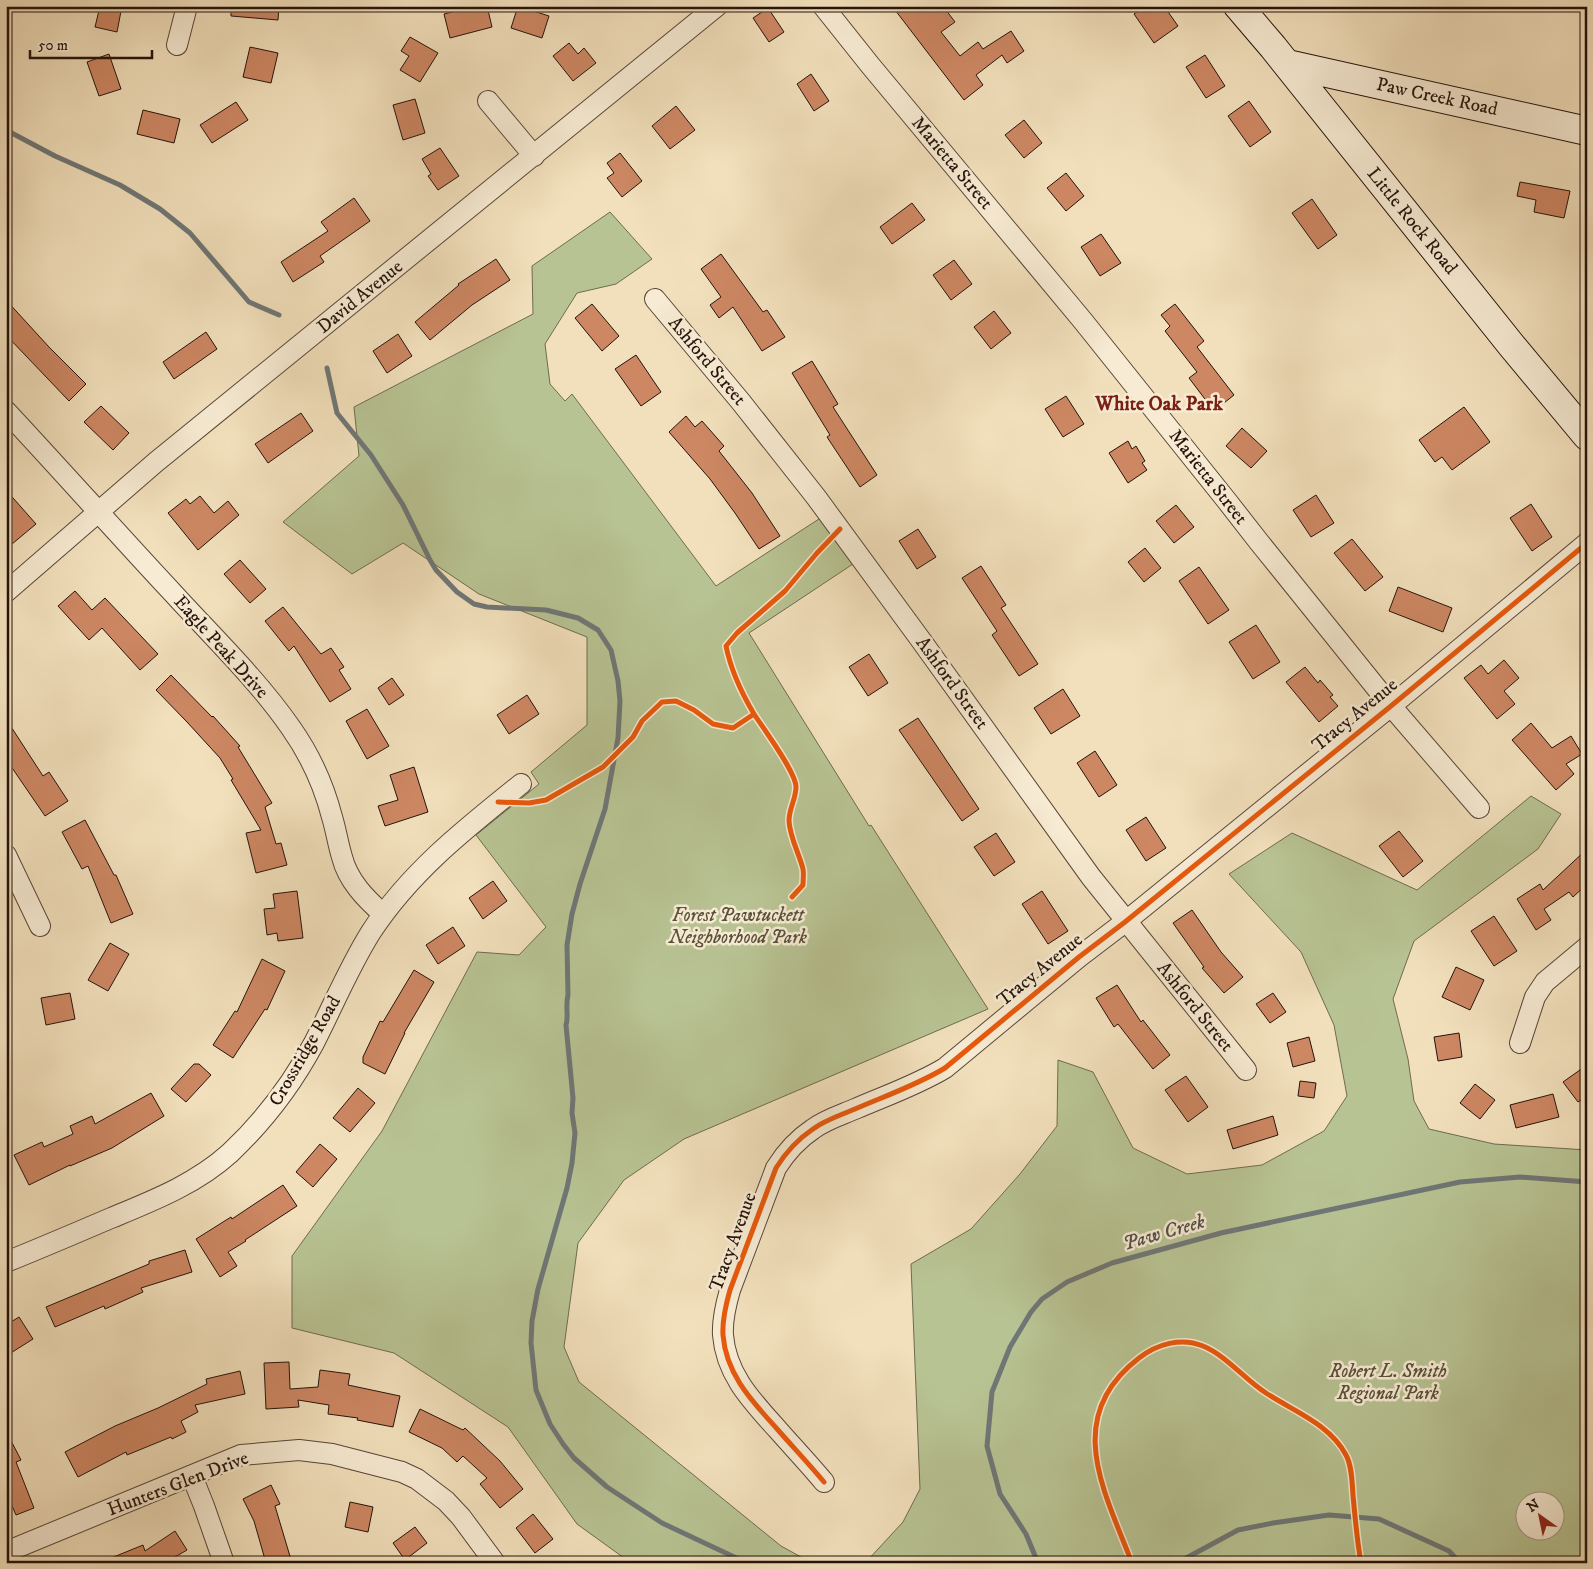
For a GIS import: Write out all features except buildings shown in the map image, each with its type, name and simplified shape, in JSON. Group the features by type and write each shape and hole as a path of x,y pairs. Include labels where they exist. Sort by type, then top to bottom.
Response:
{"main road":[{"name":"Little Rock Road","path":"1238,6 1287,64 1512,346 1587,436"},
{"name":"Paw Creek Road","path":"1287,64 1587,131"}],"street":[{"path":"177,45 187,6"},
{"name":"David Avenue","path":"6,592 164,456 717,6"},
{"name":"Marietta Street","path":"823,6 1083,322 1391,706 1479,808"},
{"path":"488,101 534,156"},
{"name":"Ashford Street","path":"655,299 816,496 1091,877 1125,922 1246,1070"},
{"name":"Eagle Peak Drive","path":"6,411 235,660 278,710 304,749 321,782 346,869 356,887 370,903 384,914"},
{"name":"Tracy Avenue","path":"824,1482 741,1387 731,1369 725,1352 723,1334 725,1308 730,1290 776,1168 790,1149 814,1128 826,1121 932,1076 945,1068 1079,957 1125,922 1391,706 1587,543"},
{"name":"Crossridge Road","path":"6,1262 172,1192 206,1172 228,1154 278,1103 314,1043 370,934 384,914 407,885 429,862 521,784"},
{"path":"6,854 40,926"},
{"path":"1520,1043 1535,996 1545,982 1587,947"},
{"name":"Hunters Glen Drive","path":"6,1552 242,1455 299,1450 332,1454 402,1472 417,1479 446,1501 461,1517 495,1563"},
{"path":"192,1476 224,1563"}],"green space":[{"name":"Forest Pawtuckett Neighborhood Park","path":"610,212 652,259 616,284 577,293 545,344 550,384 565,401 572,394 716,586 822,517 856,562 749,633 869,826 871,825 988,1009 684,1139 624,1180 578,1243 564,1347 579,1382 781,1546 812,1563 631,1563 577,1524 508,1427 394,1353 292,1328 292,1256 382,1131 477,952 519,955 546,927 476,835 539,784 531,772 587,725 587,637 479,594 403,543 352,574 283,522 359,456 354,407 533,314 532,266"},
{"name":"Robert L. Smith Regional Park","path":"1531,796 1561,814 1538,849 1414,941 1393,999 1408,1059 1414,1101 1429,1129 1494,1144 1587,1150 1587,1563 862,1563 867,1561 903,1522 920,1489 911,1264 971,1229 1020,1174 1057,1126 1058,1060 1093,1072 1133,1148 1187,1174 1262,1165 1324,1131 1347,1096 1334,1025 1301,952 1229,874 1292,833 1417,890"}],"waterway":[{"path":"6,130 55,156 120,185 160,209 190,233 249,302 279,315"},
{"path":"327,368 337,413 371,455 403,505 436,570 457,592 474,604 487,607 546,610 578,618 598,630 611,650 618,681 620,701 618,738 605,809 580,884 572,914 567,945 568,995 566,1025 575,1133 567,1188 538,1289 532,1321 531,1343 536,1390 550,1424 563,1444 574,1458 607,1487 662,1523 747,1563"},
{"name":"Paw Creek","path":"1038,1563 1026,1534 1000,1494 987,1446 992,1392 1010,1347 1031,1312 1042,1299 1067,1282 1112,1263 1221,1233 1460,1182 1520,1177 1587,1182"},
{"path":"1177,1563 1238,1530 1329,1515 1379,1519 1449,1551 1460,1563"}],"cycle path":[{"path":"498,802 529,803 546,800 603,767 633,737 642,721 662,702 676,701 694,710 713,724 733,728 754,714 737,681 726,646 737,633 785,591 840,529"},
{"path":"824,1482 759,1409 742,1387 729,1363 723,1335 724,1318 730,1290 776,1168 788,1151 802,1137 823,1123 912,1085 945,1068 1079,957 1125,922 1391,706 1587,543"},
{"path":"754,714 785,761 795,780 795,796 789,821 803,869 803,885 792,897"},
{"path":"1132,1563 1110,1508 1096,1455 1096,1430 1101,1405 1115,1381 1139,1358 1161,1346 1178,1342 1195,1343 1212,1350 1258,1387 1321,1427 1339,1444 1348,1459 1351,1469 1361,1563"}],"district":[{"name":"White Oak Park","path":"1159,404"}]}
